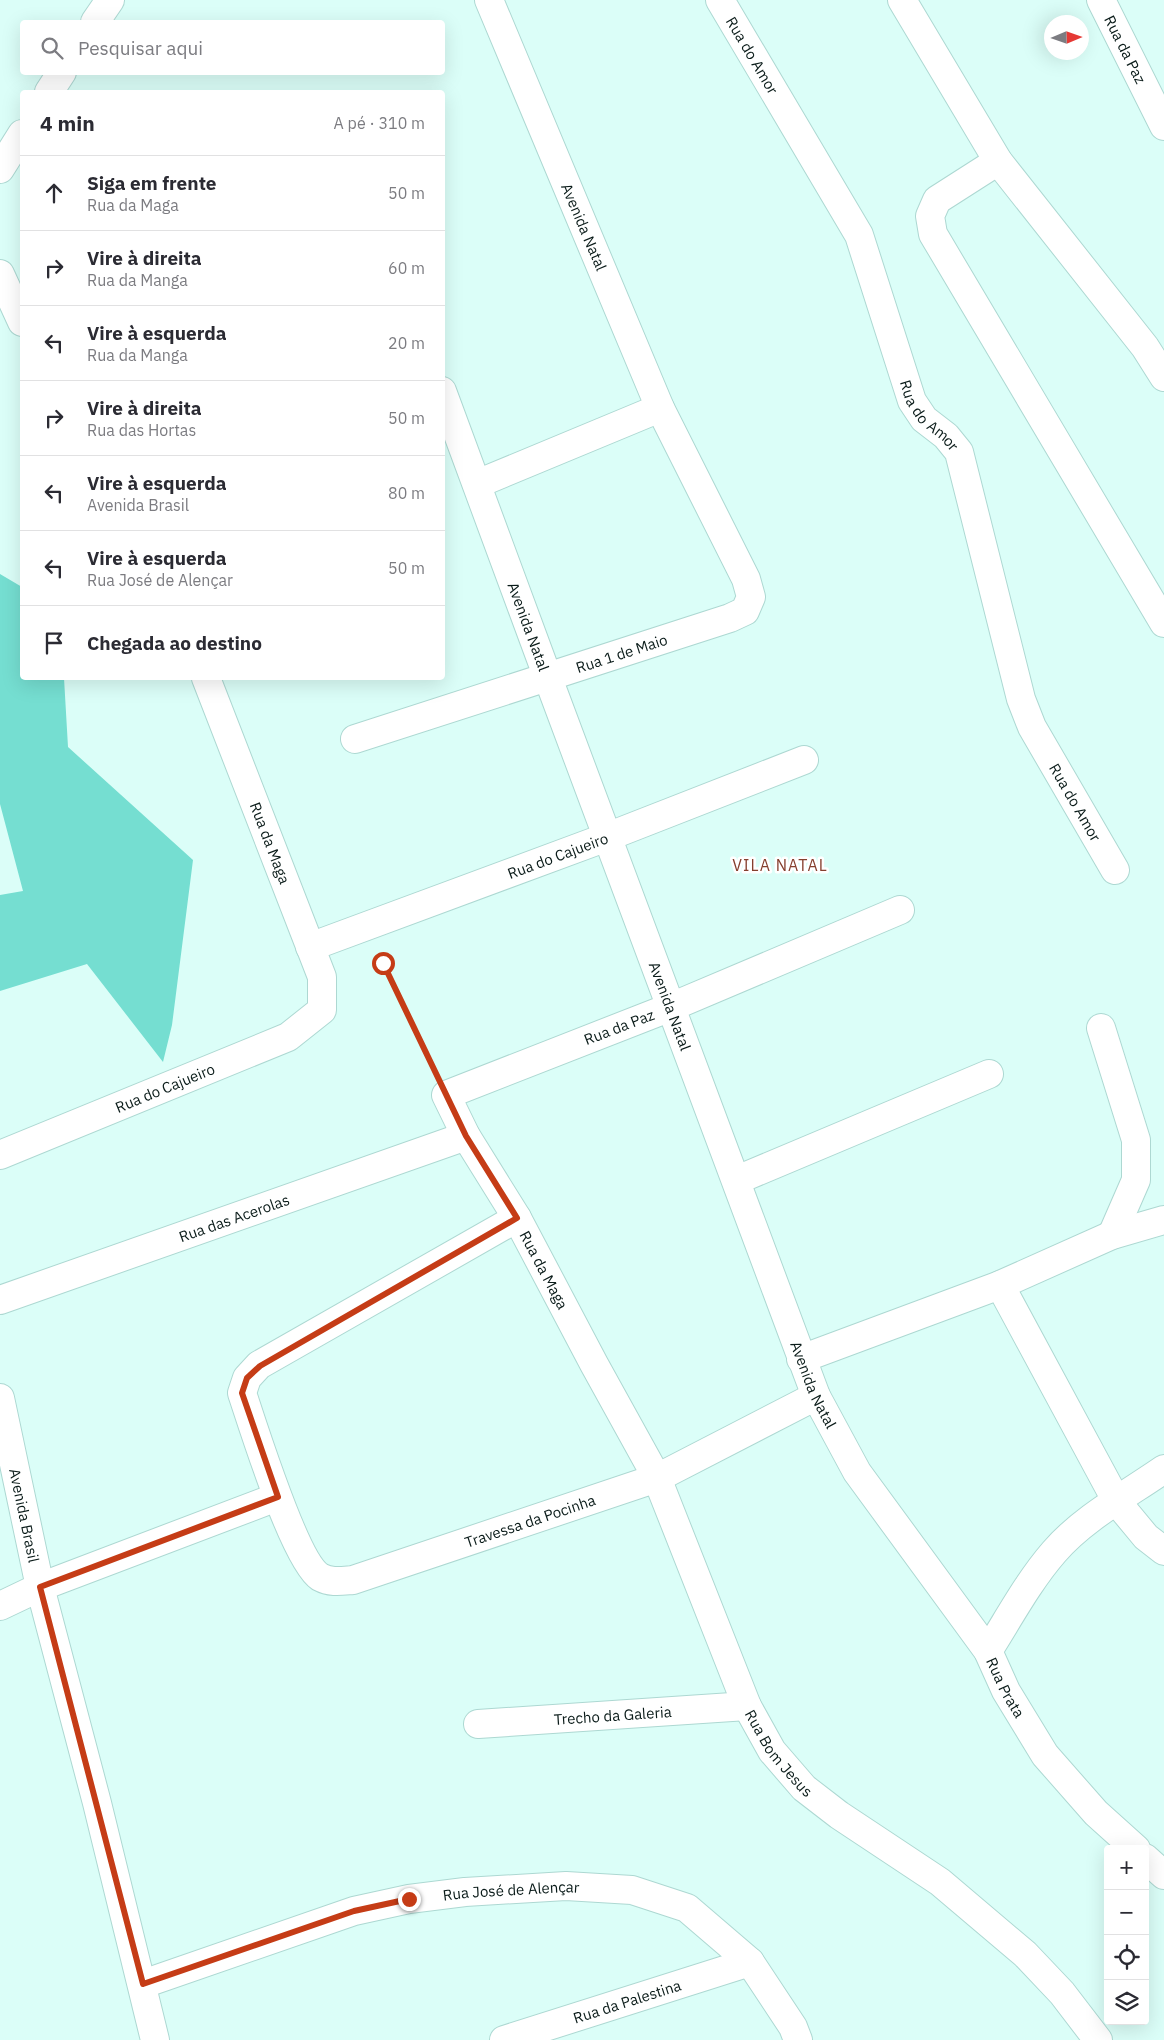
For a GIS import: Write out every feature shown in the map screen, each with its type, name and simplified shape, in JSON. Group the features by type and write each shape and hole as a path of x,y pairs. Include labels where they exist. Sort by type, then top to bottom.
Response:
{"street":[{"path":"96,20 110,0"},
{"name":"Avenida Natal","path":"489,0 660,408 746,579 751,598 745,611"},
{"name":"Rua do Amor","path":"720,0 859,235 912,401 924,419 946,436 959,452 1021,700 1032,727 1115,870"},
{"path":"902,0 998,161 1146,347 1164,377"},
{"name":"Rua da Paz","path":"1101,0 1164,126"},
{"path":"50,90 60,75"},
{"path":"0,169 20,137"},
{"path":"998,161 937,200 930,216 933,234 1164,623"},
{"path":"0,274 20,318"},
{"name":"Avenida Natal","path":"445,398 778,1292 801,1360 816,1396 857,1472 888,1515"},
{"path":"477,484 660,408"},
{"name":"Rua 1 de Maio","path":"355,739 548,678 745,611"},
{"name":"Rua da Maga","path":"207,680 322,977 322,1010"},
{"name":"Rua do Cajueiro","path":"310,947 804,760"},
{"name":"Rua da Paz","path":"446,1095 671,1007 900,910"},
{"name":"Rua do Cajueiro","path":"0,1155 288,1037 322,1010"},
{"path":"1101,1028 1136,1140 1136,1180 1112,1235"},
{"path":"736,1180 990,1074"},
{"name":"Rua da Maga","path":"446,1095 466,1136 517,1218 594,1364"},
{"name":"Rua das Acerolas","path":"0,1300 466,1136"},
{"name":"Travessa da Pocinha","path":"517,1218 260,1366 247,1378 242,1393 278,1497 306,1561 319,1576 335,1582 353,1580 656,1478 816,1396"},
{"path":"801,1360 1000,1285 1112,1235 1164,1220"},
{"path":"1000,1285 1117,1502 1146,1537 1164,1551"},
{"name":"Rua Bom Jesus","path":"594,1364 656,1478 747,1706 772,1750 804,1788 839,1815 940,1882 1026,1954 1062,1993 1098,2040"},
{"name":"Avenida Brasil","path":"0,1398 40,1587 156,2040"},
{"path":"988,1652 1054,1552 1088,1521 1164,1469"},
{"path":"0,1606 40,1587 278,1497"},
{"name":"Rua Prata","path":"888,1515 988,1652 1006,1691 1045,1755 1096,1812 1132,1845"},
{"name":"Trecho da Galeria","path":"478,1724 747,1706"},
{"path":"1149,1862 1164,1875"},
{"name":"Rua José de Alençar","path":"143,1984 354,1911 409,1899 465,1892 566,1886 632,1890 687,1908 750,1962 793,2027 798,2040"},
{"name":"Rua da Palestina","path":"504,2040 750,1962"}],"path":[{"path":"383,963 446,1095"}],"shaded area":[{"path":"0,574 20,586 20,680 64,680 68,747 193,860 172,1025 163,1062 87,964 0,991 0,895 23,891 0,804"}],"district":[{"name":"VILA NATAL","path":"780,865"}],"route":[{"path":"383,963 466,1136 517,1218 260,1366 247,1378 242,1393 278,1497 40,1587 143,1984 354,1911 409,1899"}]}
